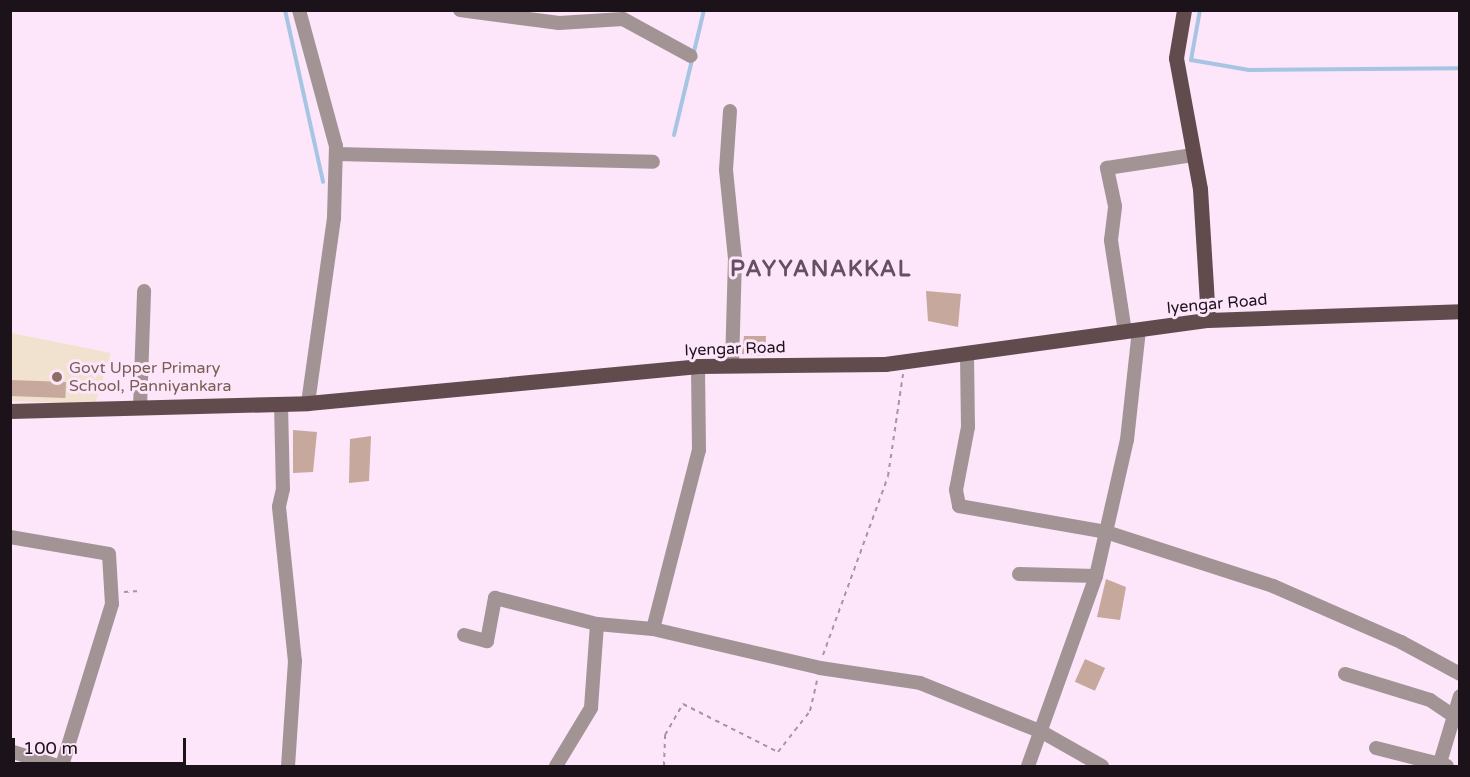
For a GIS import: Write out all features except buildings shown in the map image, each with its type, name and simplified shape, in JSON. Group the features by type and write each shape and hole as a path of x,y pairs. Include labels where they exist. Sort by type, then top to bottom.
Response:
{"main road":[{"path":"1184,10 1176,58 1193,154 1208,320"},
{"name":"Iyengar Road","path":"10,411 308,403 699,366 904,362 967,356 1208,320 1460,311"}],"street":[{"path":"299,10 336,154 334,218 308,403"},
{"path":"460,10 559,23 623,19 691,56"},
{"path":"730,111 726,170 735,258 732,366"},
{"path":"336,154 653,162"},
{"path":"1028,766 1096,576 1127,440 1132,331 1111,240 1115,206 1107,168 1193,154"},
{"path":"140,408 144,291"},
{"path":"967,356 968,426 956,490 959,506 1106,532 1273,586 1401,642 1460,674"},
{"path":"653,629 699,450 699,366"},
{"path":"280,404 283,489 279,507 295,661 288,766"},
{"path":"10,537 109,554 112,604 60,766 10,751"},
{"path":"1019,574 1096,576"},
{"path":"464,634 487,641 495,598 597,624 653,629 820,668 920,683 1042,732 1101,766"},
{"path":"556,766 591,708 597,624"},
{"path":"1345,674 1430,700 1454,716"},
{"path":"1376,748 1442,765 1460,696"}],"path":[{"path":"664,766 665,735 683,704 778,752 810,711 820,668 888,476 904,362"}],"shaded area":[{"name":"Govt Upper Primary School, Panniyankara","path":"11,333 111,353 95,404 11,401"}],"waterway":[{"path":"285,10 323,182"},
{"path":"674,135 704,10"},
{"path":"1200,10 1191,60 1249,70 1460,68"}],"place":[{"name":"Govt Upper Primary School, Panniyankara","path":"57,377"}],"district":[{"name":"PAYYANAKKAL","path":"821,270"}]}
